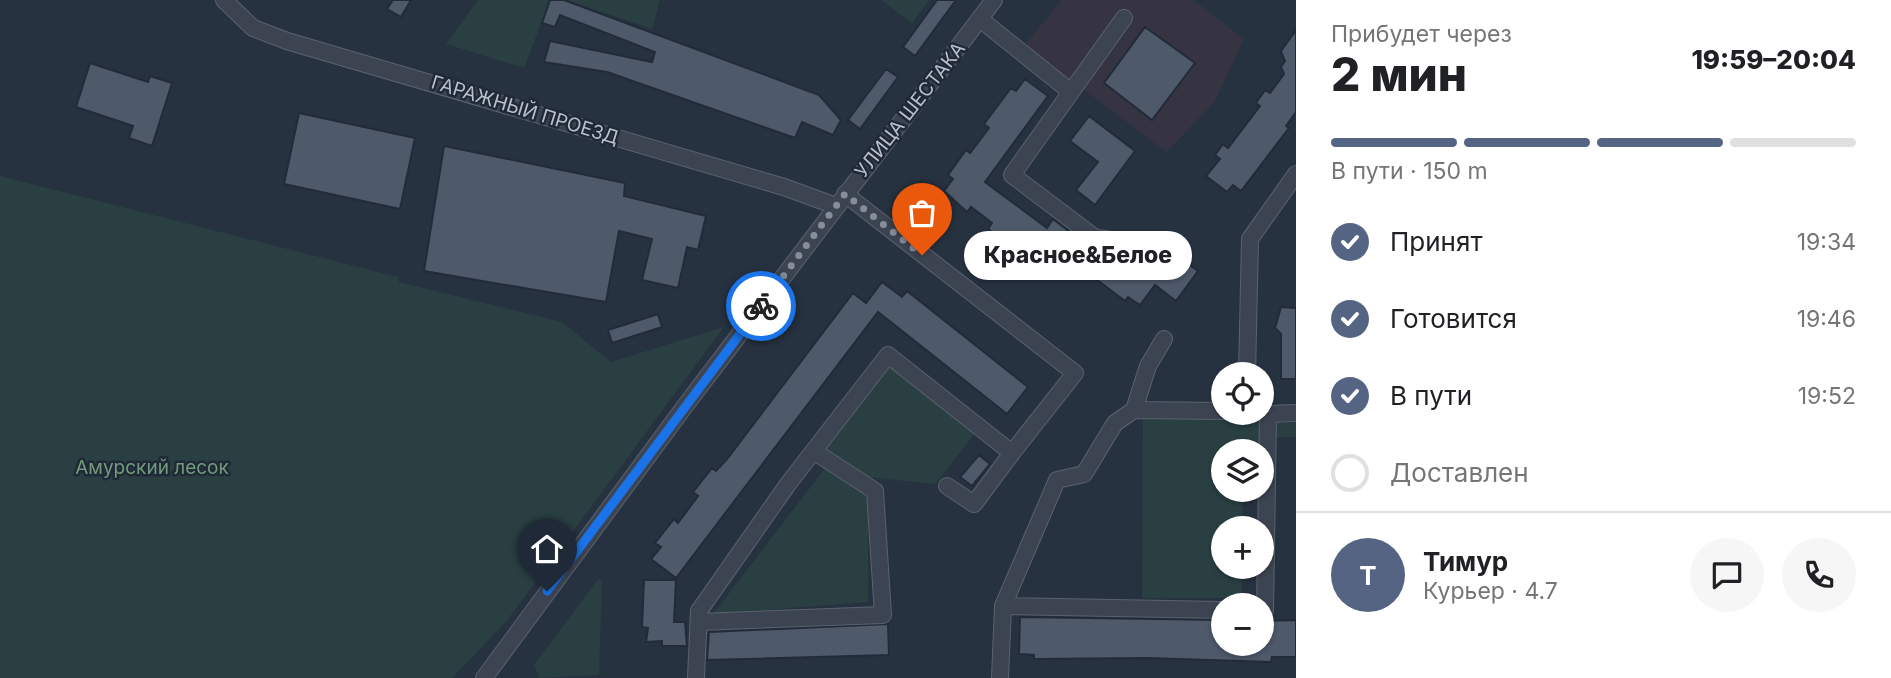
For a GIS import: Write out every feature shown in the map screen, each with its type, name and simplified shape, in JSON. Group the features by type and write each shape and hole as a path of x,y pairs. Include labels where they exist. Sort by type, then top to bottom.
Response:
{"street":[{"name":"ГАРАЖНЫЙ ПРОЕЗД","path":"224,0 253,28 287,41 784,187 840,200 1075,373 1012,453"},
{"name":"УЛИЦА ШЕСТАКА","path":"484,678 840,200 994,0"},
{"path":"1124,18 1012,175 1094,237 1141,245"},
{"path":"979,19 1071,92"},
{"path":"1247,362 1250,239 1296,174"},
{"path":"1000,678 1003,606 1057,480 1084,474 1115,424 1133,410 1148,366 1164,339"},
{"path":"696,678 699,611 788,484 888,355 1012,453 974,504 947,486"},
{"path":"1133,410 1211,411"},
{"path":"1274,413 1296,413"},
{"path":"1265,425 1265,593"},
{"path":"699,622 883,615 875,491 815,452"},
{"path":"1003,606 1211,610"},
{"name":"УЛИЦА ШЕСТАКА","path":"494,678 499,657"}],"shaded area":[{"path":"1061,0 1193,0 1244,39 1215,101 1167,152 1025,45"}],"green space":[{"path":"478,0 550,0 524,68 446,44"},
{"path":"566,0 660,0 652,29"},
{"path":"881,0 929,0 912,23"},
{"name":"Амурский лесок","path":"0,176 398,277 399,282 562,322 611,362 724,327 506,622 452,678 0,678"},
{"path":"889,361 977,431 935,484 867,477 823,449"},
{"path":"1143,418 1211,419 1211,425 1262,425 1262,439 1211,439 1211,502 1243,502 1242,516 1211,516 1211,579 1242,579 1242,593 1211,593 1211,598 1142,598"},
{"path":"1276,423 1296,423 1296,437 1275,437"},
{"path":"829,463 864,488 868,505 868,602 713,614"},
{"path":"598,579 602,580 599,675 539,678 534,665"}],"building":[{"path":"393,0 411,0 401,17 387,9"},
{"path":"550,0 564,0 819,95 841,120 833,135 802,122 795,138 607,72 544,62 550,41 652,62 655,52 560,15 555,27 542,23"},
{"path":"937,0 956,0 915,56 903,47"},
{"path":"1145,27 1195,63 1152,120 1104,83"},
{"path":"1296,30 1296,112 1286,126 1289,128 1241,191 1233,185 1227,192 1206,176 1220,159 1215,155 1223,144 1228,148 1260,106 1256,103 1265,90 1270,93 1284,74 1281,67 1285,61 1281,51"},
{"path":"90,63 148,82 150,76 172,83 152,146 129,138 133,126 76,107"},
{"path":"886,69 898,77 860,129 848,120"},
{"path":"1025,79 1048,96 985,182 1047,228 1053,219 1088,246 1102,253 1105,250 1118,252 1149,274 1167,249 1198,271 1176,301 1155,285 1140,305 1128,297 1125,301 1089,274 1086,278 1073,268 1070,273 1031,244 1027,249 1017,242 1013,248 988,229 992,223 971,207 967,212 944,191 953,179 948,175 966,150 970,153 989,128 984,124 1011,88 1016,91"},
{"path":"299,113 415,138 400,209 284,184"},
{"path":"1089,116 1135,151 1095,205 1076,190 1098,162 1070,141"},
{"path":"444,146 625,183 624,196 706,216 698,250 687,247 678,288 642,280 652,239 619,231 606,302 424,271"},
{"path":"882,282 902,297 907,291 1028,387 1007,414 878,312 676,578 651,559 661,547 655,543 674,519 678,523 698,496 693,492 712,468 716,471 727,459 853,293 866,303"},
{"path":"1281,307 1296,308 1296,379 1281,379 1281,334 1275,328"},
{"path":"658,314 662,327 612,343 608,330"},
{"path":"979,455 990,464 972,486 960,477"},
{"path":"644,580 676,580 674,622 685,622 687,646 662,646 662,641 646,642 648,628 642,627"},
{"path":"1020,617 1211,620 1211,656 1274,656 1274,621 1296,620 1296,657 1272,657 1271,662 1147,658 1034,659 1034,655 1019,654"},
{"path":"888,624 889,655 707,660 709,632"}],"way so far":[{"path":"761,306 845,194 922,255"}],"place":[{"name":"Красное&Белое","path":"922,255"}],"route":[{"path":"547,591 761,306"}]}
